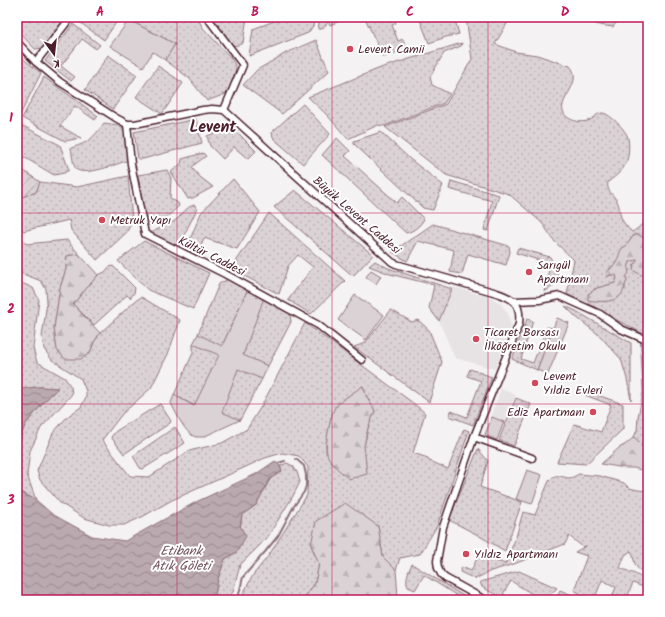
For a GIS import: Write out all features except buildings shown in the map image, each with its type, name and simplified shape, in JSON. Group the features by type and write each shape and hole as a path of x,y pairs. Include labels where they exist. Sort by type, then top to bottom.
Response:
{"street":[{"path":"36,62 71,17"},
{"path":"17,42 36,62 60,82 116,118 127,124 135,124 203,110 224,110 243,65 207,17"},
{"name":"Büyük Levent Caddesi","path":"224,110 392,262 497,293 514,300"},
{"name":"Kültür Caddesi","path":"127,124 131,164 144,234 225,274 318,324 362,360"},
{"path":"485,600 445,578 438,568 437,561 443,527 474,437 519,324 519,312 514,300 539,300 560,296 600,314 621,329 644,339 648,339"},
{"path":"474,437 532,458"}],"shaded area":[{"name":"Ticaret Borsası İlköğretim Okulu","path":"453,287 492,298 501,304 508,314 511,327 495,369 455,358 439,321"},
{"path":"501,389 516,395 497,441 483,436"}],"green space":[{"path":"17,17 64,17 67,19 43,48 35,49 17,30"},
{"path":"120,17 104,40 74,18"},
{"path":"131,17 197,17 203,28 231,58 236,67 228,93 207,101 189,78 165,60 175,44 129,20"},
{"path":"212,17 247,17 243,43 235,46 230,44 223,36"},
{"path":"285,17 315,17 313,26 308,33 249,56 253,29"},
{"path":"320,17 349,17 330,25 328,21 326,26 318,29"},
{"path":"396,17 394,18 396,23 392,25 398,41 403,39 407,49 383,57 365,18"},
{"path":"419,17 454,17 459,34 429,43"},
{"path":"466,17 517,17 508,22 495,44 516,52 537,55 570,66 574,72 574,78 573,84 563,106 563,111 567,117 575,121 583,122 603,113 614,120 627,135 629,147 627,161 621,171 608,182 608,188 618,203 620,215 623,221 632,232 641,225 648,215 648,236 645,239 639,235 634,235 616,263 609,269 611,275 616,275 617,278 615,283 594,289 625,289 628,266 630,262 636,260 638,260 645,275 648,275 648,334 641,333 648,344 648,445 639,442 634,437 637,430 643,392 640,332 567,294 574,260 555,242 542,223 509,194 446,175 385,127 446,104 472,59"},
{"path":"579,17 615,17 616,23 613,27 599,25"},
{"path":"129,20 175,44 165,60 153,52 143,67 110,46"},
{"path":"73,24 100,45 96,49 82,39 61,66 75,77 71,81 45,61"},
{"path":"316,40 329,71 282,114 243,85 257,70 286,53"},
{"path":"462,43 461,46 444,53 430,77 432,85 450,94 444,103 384,126 378,125 348,139 327,115 308,97 383,67"},
{"path":"17,50 22,58 41,73 20,115 17,115"},
{"path":"108,55 137,75 113,109 85,90"},
{"path":"158,66 183,83 162,114 136,97"},
{"path":"44,77 98,116 95,120 75,106 60,126 81,138 65,141 22,118"},
{"path":"303,104 330,134 303,164 273,138 272,132"},
{"path":"196,119 202,143 143,159 138,159 134,132"},
{"path":"104,123 118,125 124,130 128,160 93,171 86,172 76,169 73,162 71,148 83,144 90,139"},
{"path":"229,124 256,151 248,159 234,147 223,159 210,146 207,136 221,131"},
{"path":"23,126 60,145 69,170 64,173 54,175 17,153 17,138"},
{"path":"381,132 411,160 443,185 433,210 423,208 354,144 354,141"},
{"path":"337,138 350,151 345,156 397,203 402,197 424,219 419,226 406,233 322,155"},
{"path":"203,153 206,156 192,168 200,177 213,187 193,198 188,199 171,172 181,164 182,159"},
{"path":"17,166 40,182 36,192 22,197 17,192"},
{"path":"167,170 171,178 170,198 178,203 179,206 160,222 147,225 145,221 138,175"},
{"path":"128,176 132,220 127,232 97,260 71,230 69,220 23,231 17,219 17,192 22,197 36,192 40,182 77,187"},
{"path":"233,179 260,212 237,249 204,238 196,256 185,251 201,213"},
{"path":"451,181 499,195 488,231 484,230 492,201 449,189"},
{"path":"295,190 373,255 353,276 274,207"},
{"path":"195,205 197,209 178,247 150,233 173,222 189,207"},
{"path":"269,213 345,281 311,314 288,300 313,267 298,255 288,266 279,294 231,269"},
{"path":"433,224 509,246 510,252 506,265 468,254 462,274 450,272 454,250 418,241 407,261 392,252"},
{"path":"17,231 26,244 67,240 79,254 67,256 66,269 60,288 54,328 57,350 90,353 94,342 100,333 141,297 180,320 168,354 151,388 122,414 102,440 130,476 149,477 189,451 222,443 247,429 262,405 305,323 425,413 413,453 428,458 428,460 448,469 464,429 469,431 437,526 420,554 400,558 396,570 383,557 378,526 311,545 319,564 315,583 303,600 244,600 243,594 253,575 269,555 307,495 308,467 299,456 282,453 265,458 172,500 142,517 124,525 109,525 84,518 60,503 40,480 37,471 53,433 67,417 81,407 86,397 86,391 81,379 52,360 44,349 42,337 47,302 46,289 41,281 17,272","holes":["363,386 375,411 368,428 364,446 326,453 326,443 331,418"]},
{"path":"634,235 639,235 645,239 648,236 648,275 641,275 633,270 634,265 638,260 630,262 628,268 629,273 626,277 627,281 620,296 609,301 588,300 588,294 597,288 615,283 617,278 616,275 607,277 606,274 616,263 622,248 626,246"},
{"path":"144,241 209,273 193,309 148,290 118,261"},
{"path":"518,248 550,257 557,272 556,283 553,286 544,292 550,265 516,253"},
{"path":"79,254 98,275 73,304 100,333 94,342 90,353 81,359 65,359 57,350 54,328 60,288 66,269 67,256"},
{"path":"375,261 388,268 452,289 439,321 429,308 434,285 390,274 369,266"},
{"path":"113,266 135,288 134,293 130,298 127,295 94,325 73,304 98,275 105,272 109,267"},
{"path":"371,270 381,276 376,284 366,277"},
{"path":"228,279 248,289 222,346 224,352 198,334 219,284"},
{"path":"17,281 33,288 39,300 33,348 37,362 65,378 71,387 72,394 41,428 30,451 27,475 36,500 20,492 17,484 17,447 25,425 43,403 58,388 17,388"},
{"path":"248,289 264,298 243,355 268,366 262,379 238,369 222,412 240,420 203,437 196,437 185,428 171,403 174,395 194,406 219,355 193,344 198,334 222,346"},
{"path":"255,293 290,313 291,322 268,366 237,354"},
{"path":"355,295 384,315 366,340 338,320"},
{"path":"565,306 631,343 631,400 621,359 599,335 576,317"},
{"path":"391,310 412,322 418,320 429,330 442,362 429,402 354,347 365,343"},
{"path":"557,318 569,323 548,374 537,370"},
{"path":"527,319 533,321 521,359 533,363 547,327 553,328 537,370 512,359"},
{"path":"193,344 223,354 195,406 174,395 193,353"},
{"path":"236,360 262,379 240,420 217,418"},
{"path":"470,369 492,377 473,425 449,416 451,411 467,417 481,381 467,376"},
{"path":"363,386 375,411 368,428 364,446 367,474 349,479 335,467 328,457 326,445 327,437 336,406"},
{"path":"586,391 623,404 623,429 586,464 557,462 574,424 601,432 611,405 585,395"},
{"path":"516,398 531,404 514,446 499,440"},
{"path":"160,404 171,421 170,423 124,454 111,437 116,431"},
{"path":"492,417 504,422 497,440 485,435"},
{"path":"175,427 185,443 143,469 140,468 133,456"},
{"path":"634,437 639,442 648,445 648,472 634,468 601,464 619,448"},
{"path":"478,449 488,461 480,487 522,502 505,551 449,520"},
{"path":"287,463 293,466 297,472 300,482 293,496 267,538 240,565 233,592 227,600 214,600 218,579 225,559 237,552 242,515 256,505 270,479 282,471 280,466"},
{"path":"527,470 542,475 532,504 516,499"},
{"path":"579,474 600,476 624,483 629,488 648,491 648,574 641,571 637,567 631,551 625,555 620,568 641,577 647,583 648,589 633,583 626,600 611,600 616,587 602,580 594,600 579,600 581,594 574,590 587,556 575,552 586,546 583,547 569,536 565,544 514,564 491,571 475,579 460,572 462,567 471,571 479,554 505,564 516,537 523,512 535,515 549,481 552,478 558,476 570,478"},
{"path":"345,503 378,526 383,557 396,570 398,597 403,600 303,600 315,583 319,564 311,545 316,521"},
{"path":"412,564 469,600 454,600 456,595 424,575 415,590 408,587 407,576"},
{"path":"519,571 557,588 544,600 542,600 511,581 503,594 513,600 505,600 482,587 480,582"},
{"path":"648,589 648,592 648,600 644,600"},
{"path":"560,590 577,597 576,600 556,600"}],"water":[{"path":"17,388 58,388 43,403 25,425 17,447"},
{"name":"Etibank Atık Göleti","path":"275,461 278,463 282,471 270,479 256,505 242,515 240,526 246,536 237,552 225,559 218,579 214,600 17,600 17,484 20,492 36,500 52,514 92,536 125,541 198,501 256,474"}],"waterway":[{"path":"239,600 243,577 278,536 294,506 304,492 306,486 304,466 296,459"},
{"path":"278,463 285,461"}],"place":[{"name":"Levent Camii","path":"350,49"},
{"name":"Metruk Yapı","path":"102,220"},
{"name":"Sarıgül Apartmanı","path":"529,272"},
{"name":"Ticaret Borsası İlköğretim Okulu","path":"476,339"},
{"name":"Levent Yıldız Evleri","path":"535,383"},
{"name":"Ediz Apartmanı","path":"593,412"},
{"name":"Yıldız Apartmanı","path":"466,554"}],"district":[{"name":"Levent","path":"213,126"}]}
